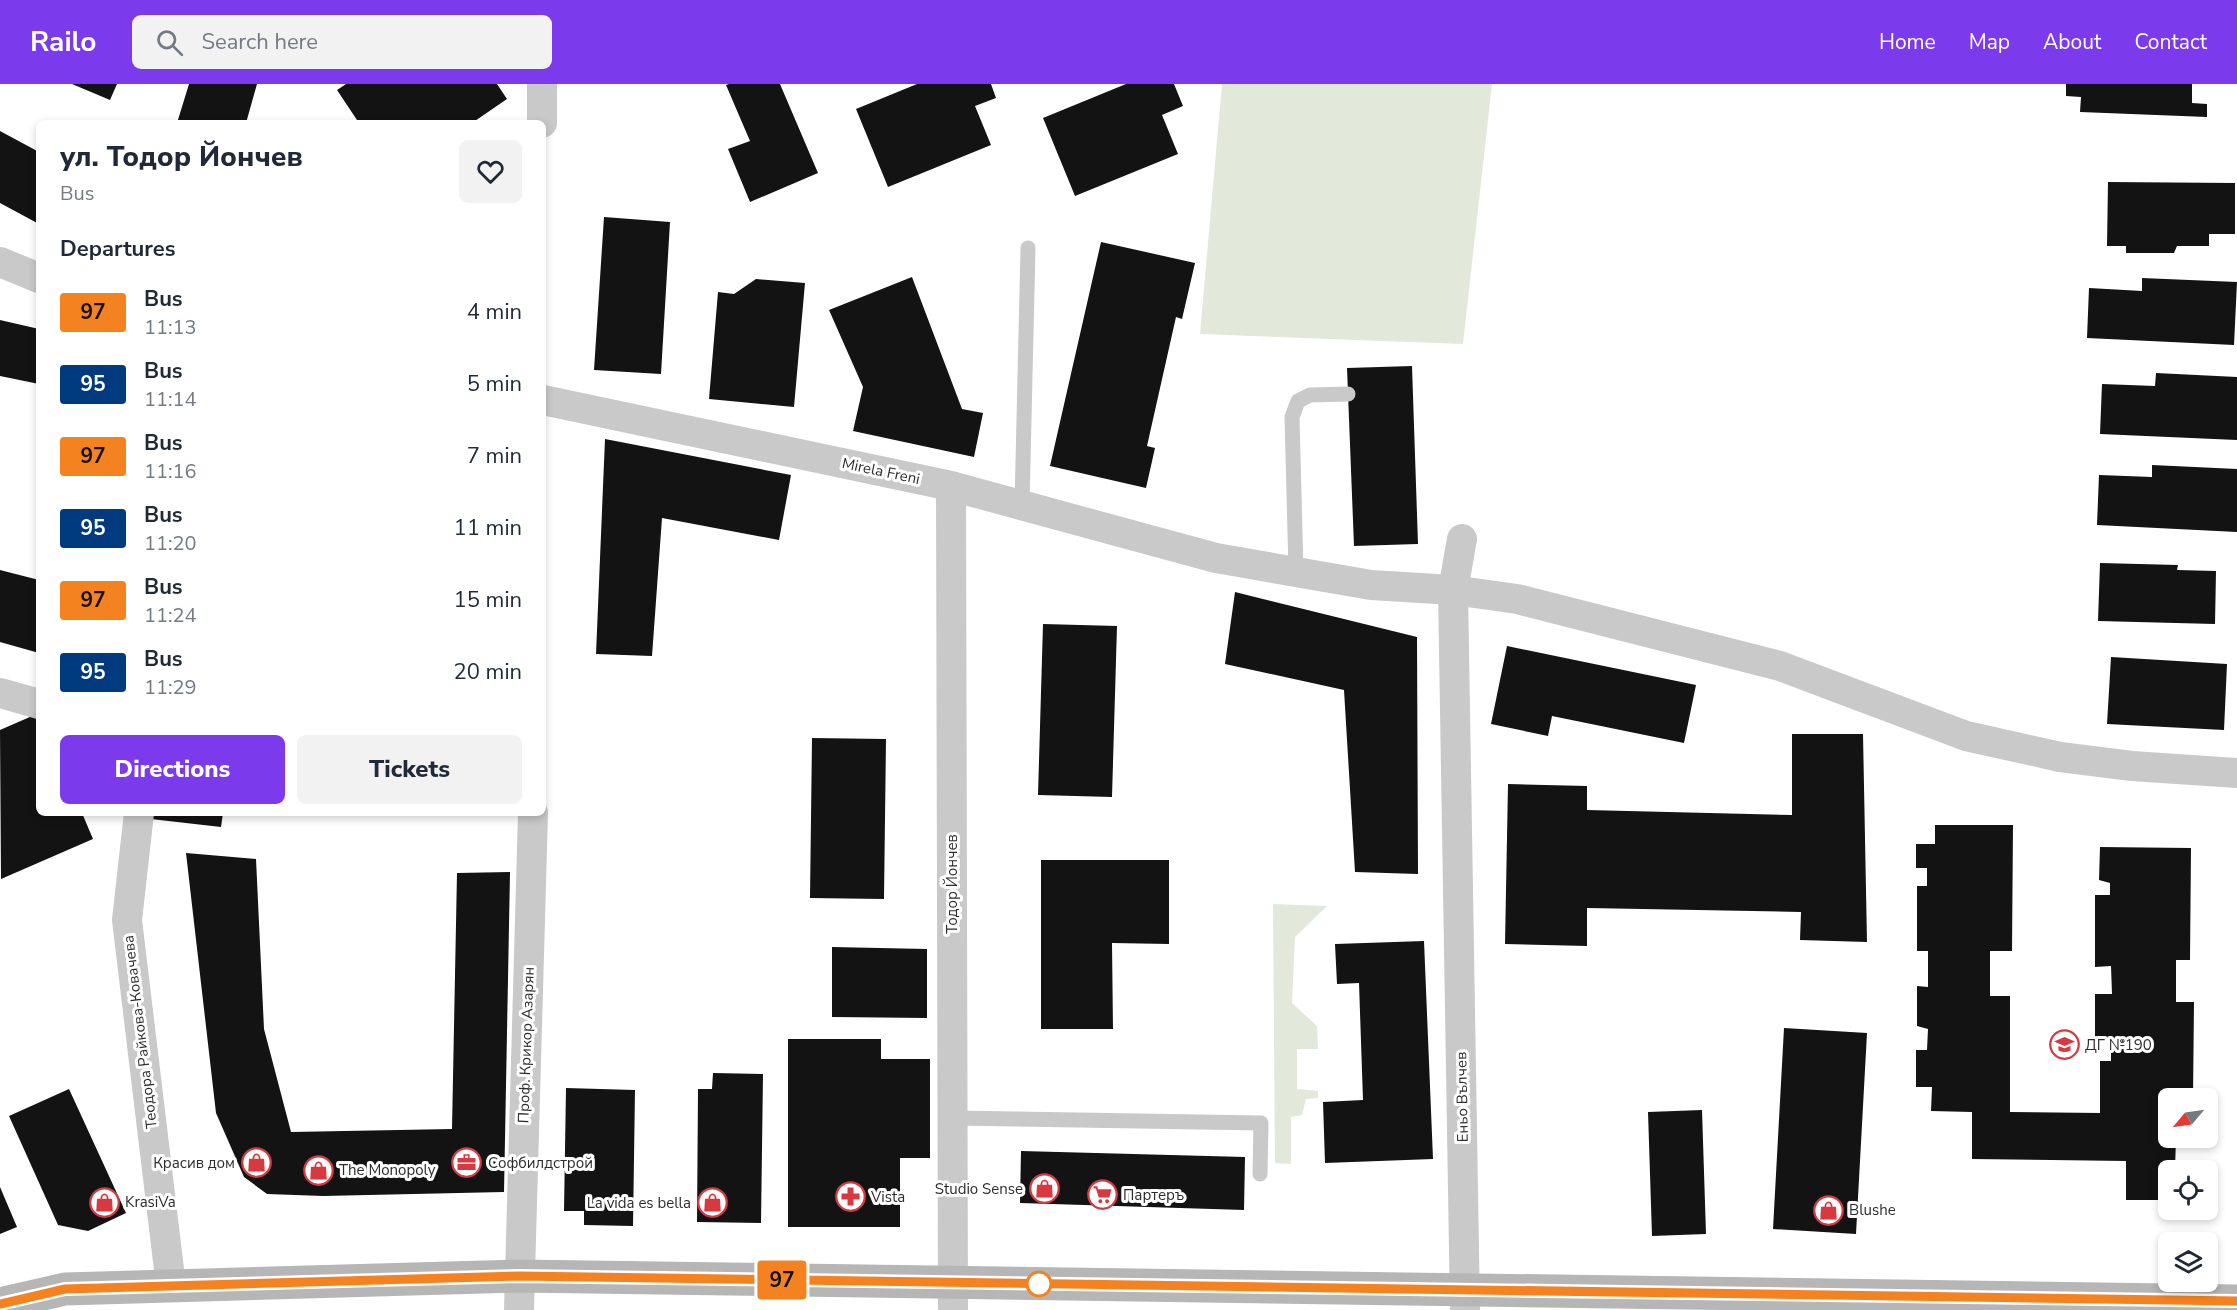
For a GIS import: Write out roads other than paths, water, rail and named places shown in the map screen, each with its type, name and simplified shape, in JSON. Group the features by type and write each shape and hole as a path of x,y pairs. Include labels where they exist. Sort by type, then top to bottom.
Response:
{"street":[{"path":"542,84 542,120"},
{"path":"0,262 36,277"},
{"name":"Mirela Freni","path":"546,401 951,486 1216,558 1371,585 1453,590 1517,599 1779,666 1966,736 2060,757 2132,766 2237,773"},
{"name":"Тодор Йончев","path":"951,486 953,1296"},
{"name":"Еньо Вълчев","path":"1462,539 1453,590 1465,1300"},
{"path":"0,693 36,703"},
{"name":"Теодора Райкова-Ковачева","path":"139,816 127,920 171,1286"},
{"name":"Проф. Крикор Азарян","path":"519,1310 533,816"},
{"path":"0,1304 65,1289 519,1276 953,1296 1840,1303 2237,1301"}],"lane":[{"path":"1022,505 1028,248"},
{"path":"1296,571 1292,417 1298,401 1310,395 1348,394"},
{"path":"953,1118 1261,1123 1260,1174"}],"place":[{"name":"ДГ №190","path":"2064,1045"},
{"name":"Красив дом","path":"256,1163"},
{"name":"Софбилдстрой","path":"467,1163"},
{"name":"The Monopoly","path":"318,1170"},
{"name":"Studio Sense","path":"1044,1189"},
{"name":"Партеръ","path":"1102,1195"},
{"name":"Vista","path":"850,1197"},
{"name":"KrasiVa","path":"104,1202"},
{"name":"La vida es bella","path":"712,1203"},
{"name":"Blushe","path":"1828,1210"}]}
